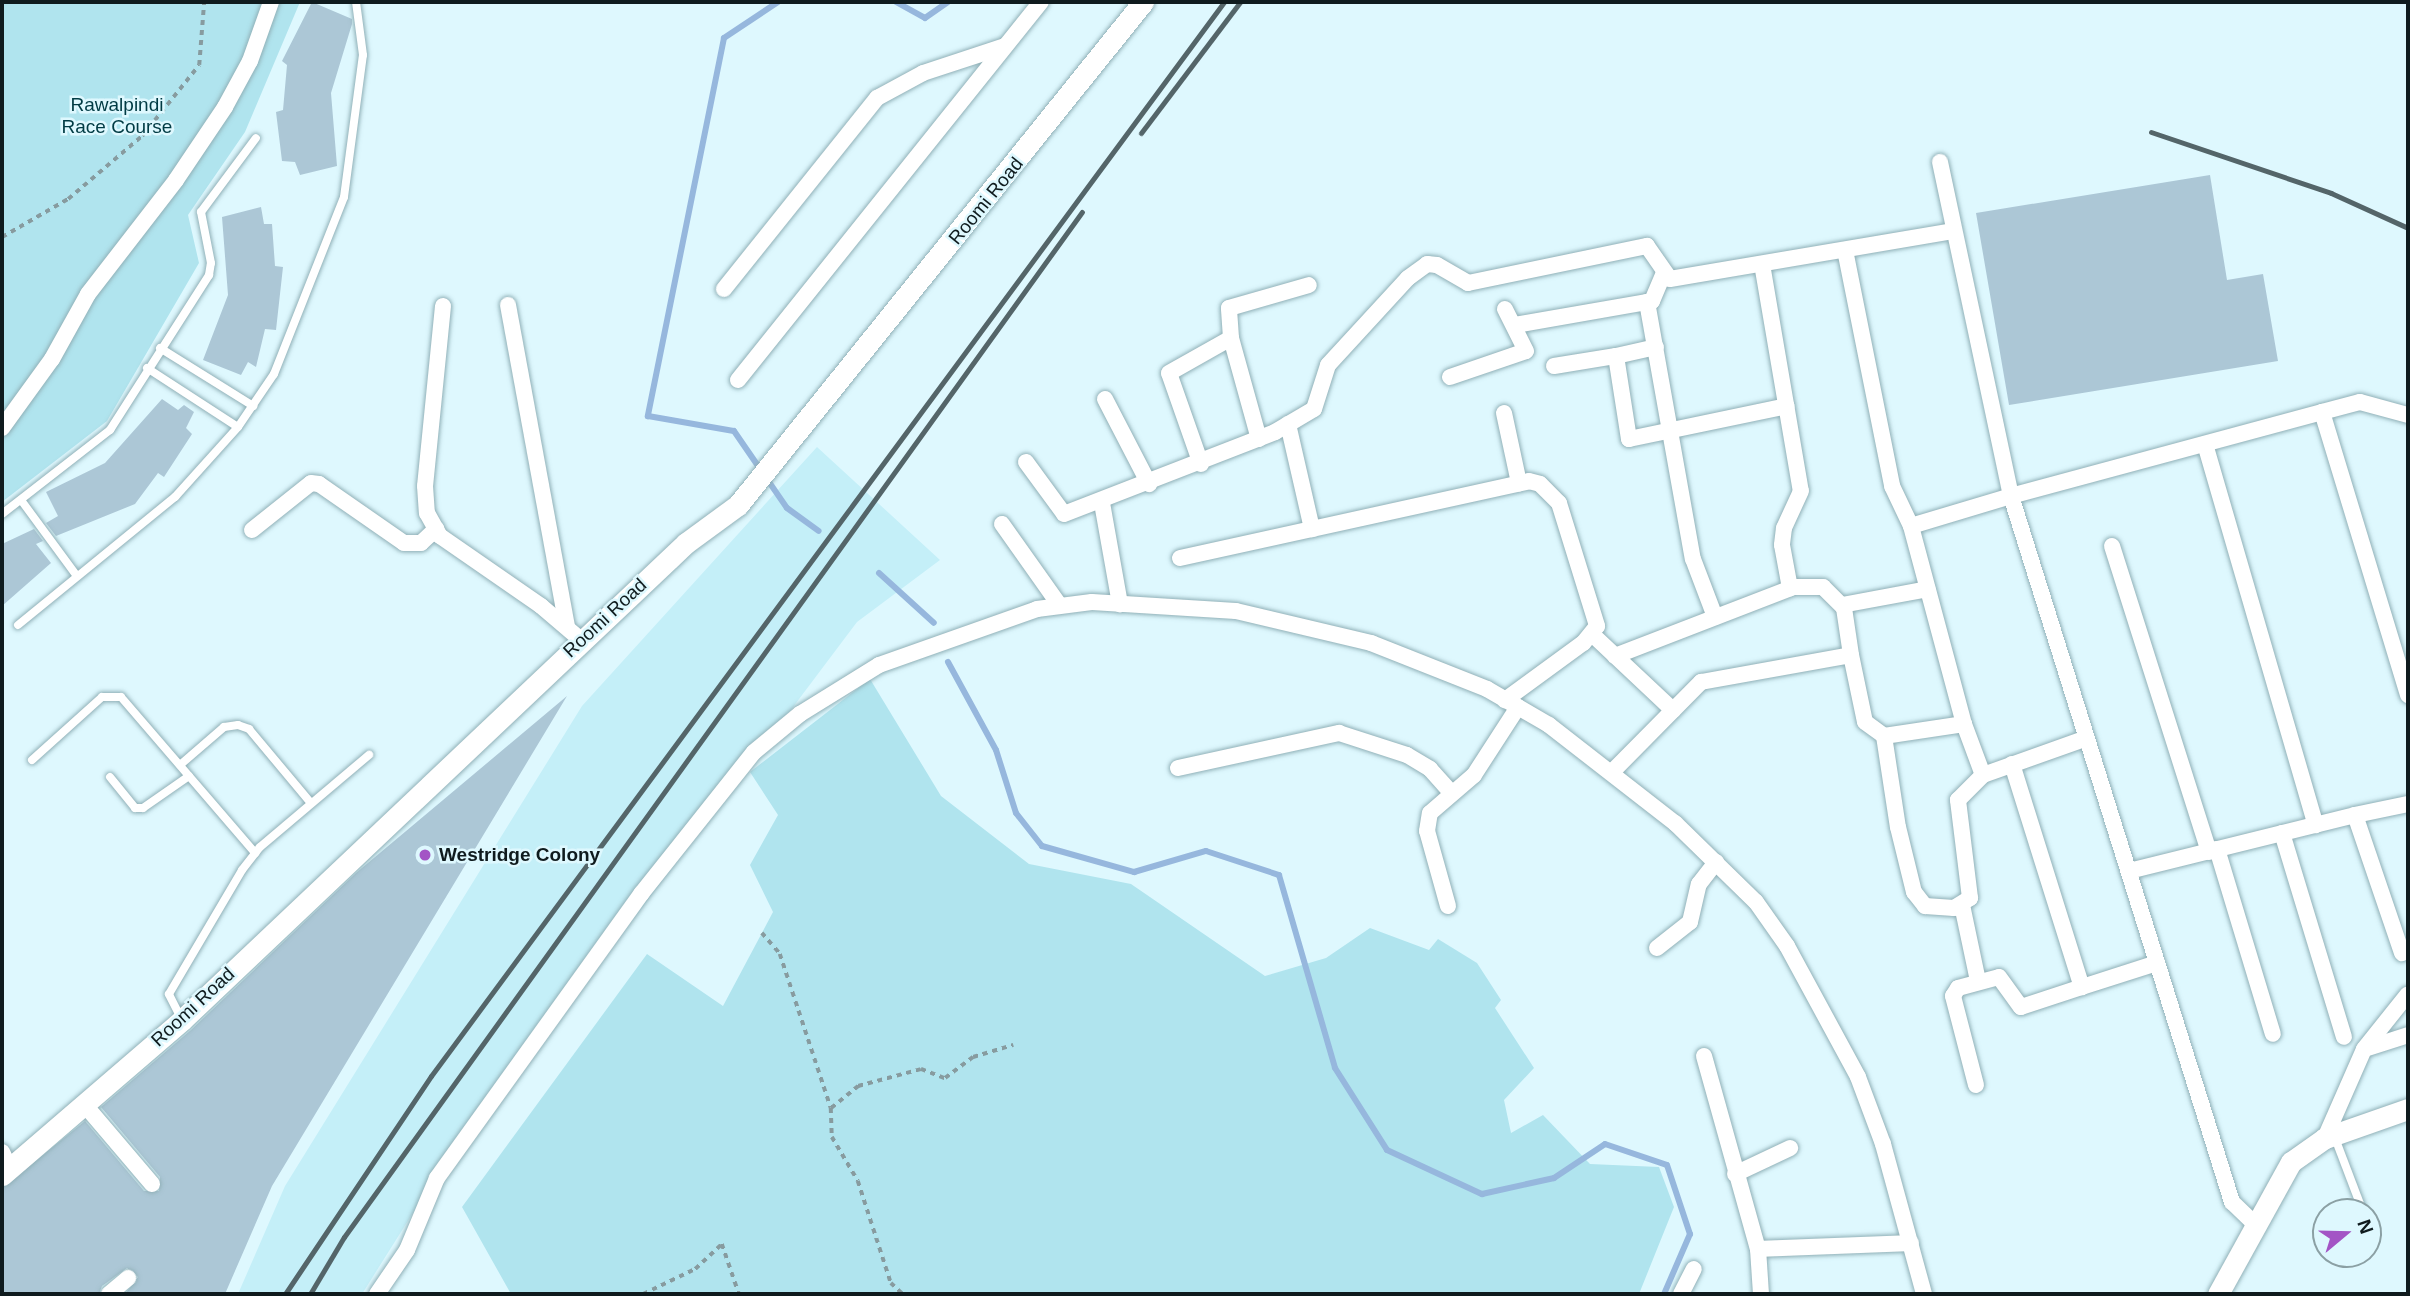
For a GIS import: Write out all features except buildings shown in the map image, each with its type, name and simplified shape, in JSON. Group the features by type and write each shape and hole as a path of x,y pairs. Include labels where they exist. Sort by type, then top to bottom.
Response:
{"street":[{"path":"2,428 52,359 88,294 176,180 225,107 250,61 271,2"},
{"path":"737,380 1041,2"},
{"name":"Roomi Road","path":"4,1165 84,1104 182,1020 574,633 738,505 1143,2"},
{"path":"723,289 877,98 923,73 1005,46"},
{"path":"1940,162 2011,496 2232,1202 2258,1227"},
{"path":"1026,462 1064,514 1102,503 1259,439 1314,409 1328,365 1408,278 1427,264 1437,265 1468,283 1647,246 1663,275 1670,279 1955,231"},
{"path":"1845,250 1892,486 1911,526 1964,724 1983,775"},
{"path":"1762,264 1801,491 1784,528 1782,545 1790,589"},
{"path":"1515,325 1653,301 1663,275"},
{"path":"1259,439 1231,338 1229,308 1309,285"},
{"path":"1647,302 1693,559 1715,617"},
{"path":"509,305 574,633"},
{"path":"443,306 425,486 427,513 436,529 574,633"},
{"path":"1450,377 1526,351 1505,309"},
{"path":"1200,464 1169,373 1231,338"},
{"path":"1554,366 1656,347"},
{"path":"1616,356 1629,439 1787,406"},
{"path":"1105,399 1149,484"},
{"path":"1911,526 2011,496 2360,402 2408,415"},
{"path":"1504,412 1519,483"},
{"path":"2322,412 2408,695"},
{"path":"1288,424 1312,529"},
{"path":"2205,444 2316,825"},
{"path":"252,530 311,483 318,484 404,543 421,543 436,529"},
{"path":"1180,558 1519,483 1541,484 1559,503 1596,613 1593,635 1512,703 1474,775 1451,792 1430,813 1427,831 1448,906"},
{"path":"1102,503 1120,604"},
{"path":"1002,524 1060,606"},
{"path":"2112,546 2273,1034"},
{"path":"1615,656 1790,589 1824,587 1842,604 1865,722 1884,736 1898,827 1914,892 1925,906 1962,905 1970,898 1972,882 1958,800 1983,775 2087,737"},
{"path":"1842,604 1928,589"},
{"path":"377,1294 407,1250 437,1178 641,894 754,752 800,714 879,665 967,631 1060,606 1120,604 1236,611 1371,643 1512,703 1612,772 1716,862 1756,902 1787,946 1858,1077 1883,1144 1924,1294"},
{"path":"1593,635 1673,710"},
{"path":"1612,772 1701,682 1851,655"},
{"path":"1884,736 1964,724"},
{"path":"1178,768 1339,733 1407,755 1430,769 1451,792"},
{"path":"2012,764 2082,987"},
{"path":"2129,871 2408,804"},
{"path":"2355,815 2402,953"},
{"path":"2283,833 2344,1037"},
{"path":"1657,948 1690,922 1699,884 1716,862"},
{"path":"1962,905 1978,981"},
{"path":"1976,1085 1953,996 1958,988 1999,977 2021,1007 2157,963"},
{"path":"2329,1136 2364,1049 2408,995"},
{"path":"2364,1049 2408,1035"},
{"path":"1704,1056 1758,1249 1761,1294"},
{"path":"84,1104 152,1184"},
{"path":"2218,1294 2258,1227 2291,1162 2329,1136 2408,1109"},
{"path":"1735,1174 1790,1148"},
{"path":"1758,1249 1911,1243"},
{"path":"1681,1294 1694,1269"},
{"path":"109,1294 128,1278"}],"lane":[{"path":"18,625 76,575 175,497 238,427 274,374 344,197 363,55 356,2"},
{"path":"2,514 110,430 211,269 202,208 256,138"},
{"path":"160,348 253,406"},
{"path":"148,368 238,427"},
{"path":"22,500 76,575"},
{"path":"32,760 102,697 112,694 121,697 255,853"},
{"path":"180,765 224,727 238,725 249,729 310,802"},
{"path":"182,1020 169,994 255,853 310,802 369,755"},
{"path":"110,778 135,808 143,808 189,776"},
{"path":"2329,1136 2357,1198"}],"path":[{"path":"2,237 68,199 142,136 199,65 204,2"},
{"path":"762,933 779,954 831,1108 832,1137 858,1181 891,1283 903,1294"},
{"path":"831,1108 858,1086 921,1069 945,1079 973,1057 1013,1045"},
{"path":"643,1294 695,1269 722,1244 739,1294"}],"shaded area":[{"path":"817,447 940,560 857,622 416,1208 362,1294 238,1294 285,1186 582,706"}],"green space":[{"name":"Rawalpindi Race Course","path":"2,2 300,2 245,132 188,215 199,263 107,421 2,502"},
{"path":"870,679 941,796 1029,864 1131,884 1265,976 1326,958 1370,928 1429,950 1438,939 1477,963 1501,1000 1495,1008 1534,1068 1504,1100 1511,1133 1543,1115 1590,1164 1659,1167 1674,1207 1639,1294 511,1294 462,1207 647,954 723,1006 773,912 750,865 778,815 750,772"}],"waterway":[{"path":"778,2 724,38 648,416 734,431 787,508 819,531"},
{"path":"896,2 925,18 948,2"},
{"path":"879,573 934,623"},
{"path":"948,662 996,750 1016,813 1042,846 1134,872 1206,851 1279,875 1335,1068 1387,1150 1482,1194 1554,1178 1605,1144 1667,1165 1690,1234 1664,1294"}],"railway":[{"path":"285,1294 431,1076 1224,2"},
{"path":"1141,133 1240,2"},
{"path":"2151,132 2331,193 2408,228"},
{"path":"310,1294 344,1237 1082,212"}],"place":[{"name":"Westridge Colony","path":"425,855"}]}
